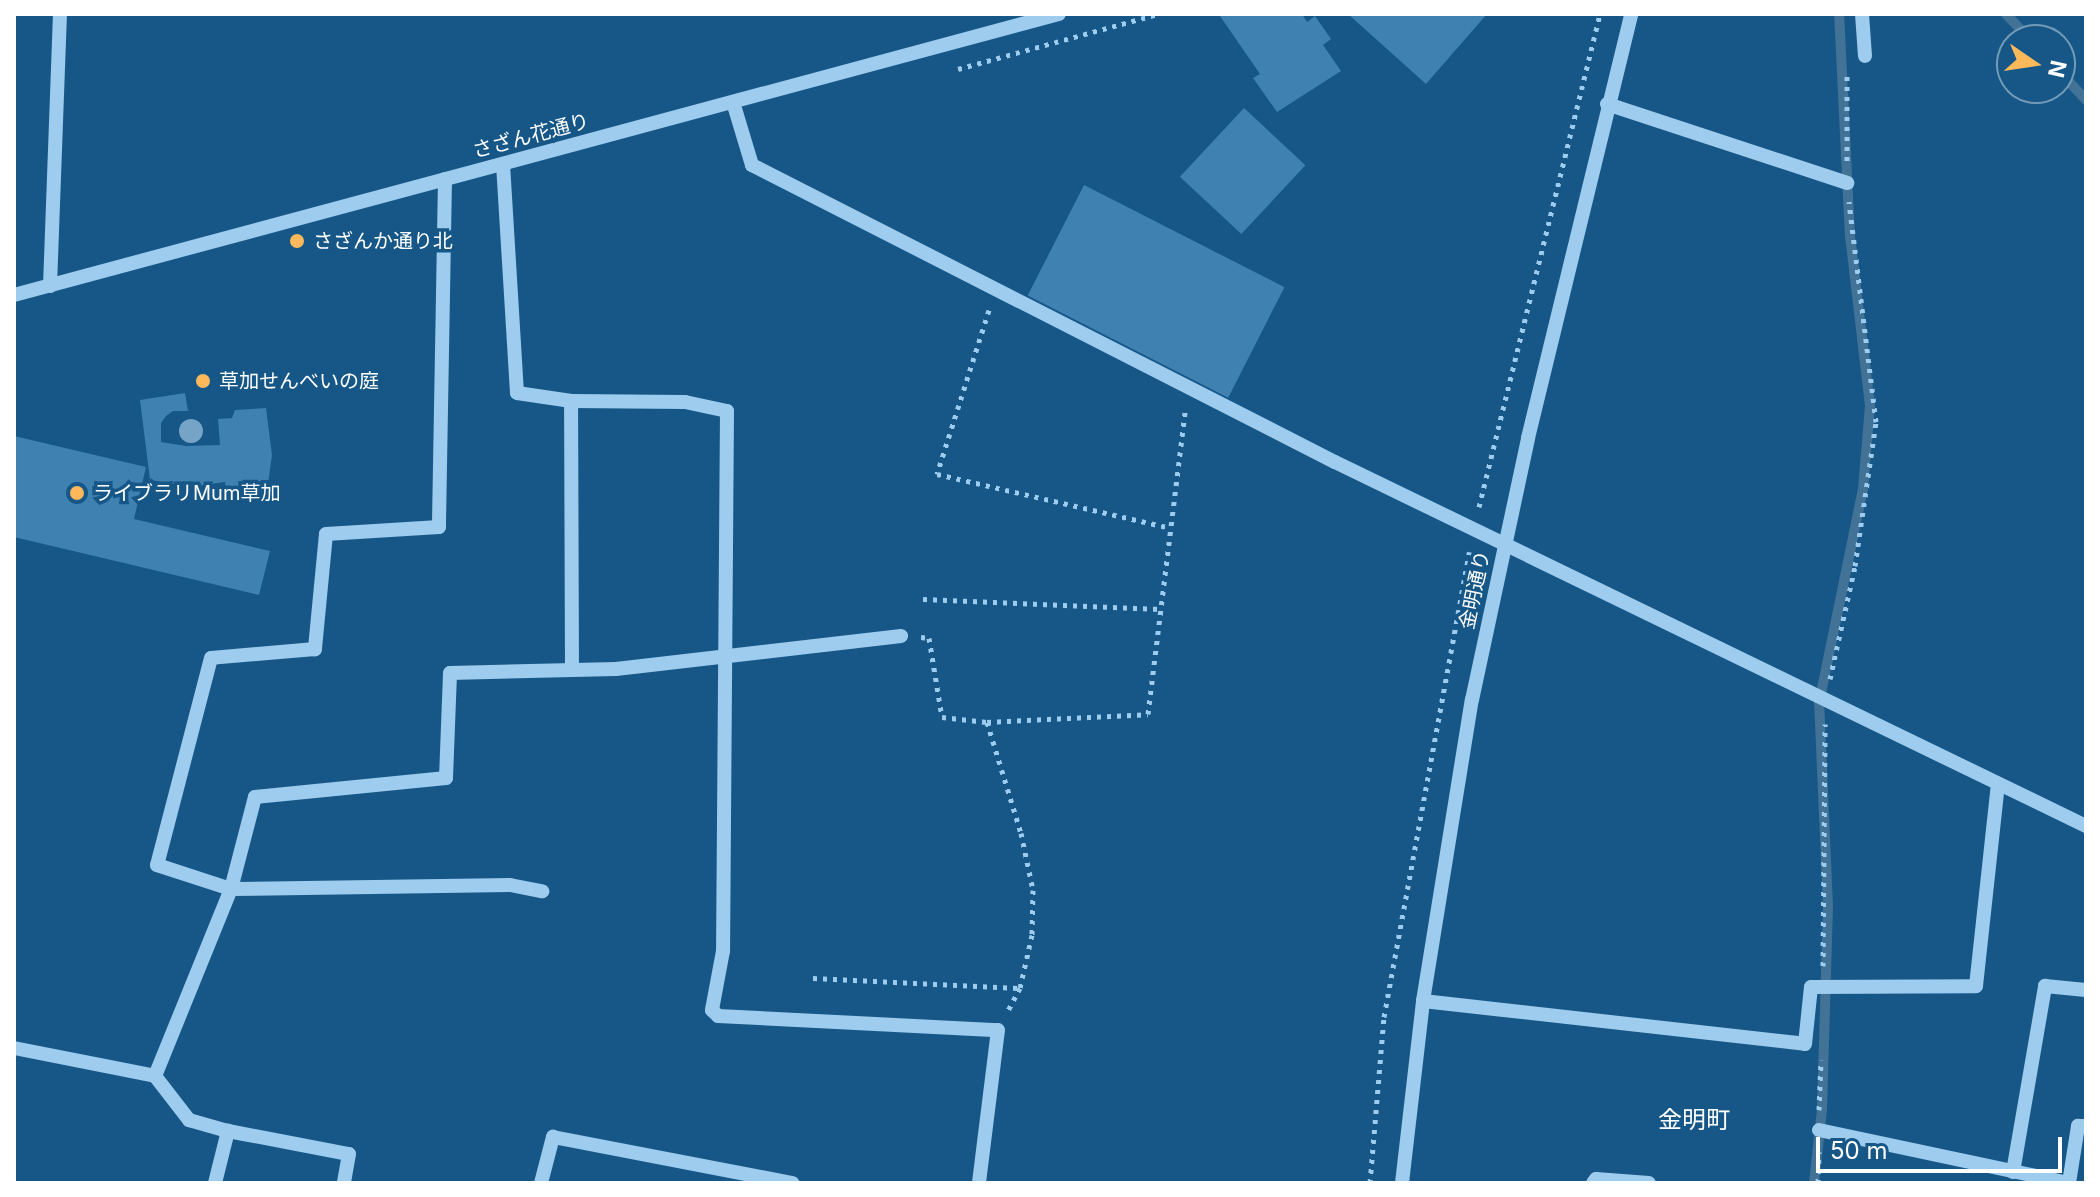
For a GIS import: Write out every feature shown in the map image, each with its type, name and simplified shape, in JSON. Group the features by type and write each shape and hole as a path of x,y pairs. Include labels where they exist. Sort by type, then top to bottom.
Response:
{"street":[{"path":"50,286 60,14"},
{"name":"さざん花通り","path":"14,295 1059,14"},
{"name":"金明通り","path":"1402,1183 1423,1001 1447,840 1505,544 1607,104 1631,14"},
{"path":"1862,14 1865,56"},
{"path":"733,102 752,165 1188,387 2086,826"},
{"path":"1607,104 1847,183"},
{"path":"503,164 517,393 571,401 685,402 727,411 723,951 712,1010 718,1016 998,1030 979,1183"},
{"path":"445,179 439,527 326,534 315,649 211,658 157,865 231,889 510,885 542,891"},
{"path":"571,401 572,670"},
{"path":"155,1076 231,889 255,797 446,778 450,673 616,669 901,636"},
{"path":"1423,1001 1805,1044 1811,987 1976,986 1998,784"},
{"path":"2013,1172 2045,986 2086,990"},
{"path":"14,1048 155,1076 189,1120 228,1131 349,1154 344,1183"},
{"path":"1819,1130 2068,1183 2078,1126 2086,1126"},
{"path":"215,1183 228,1131"},
{"path":"541,1183 553,1137 793,1183"},
{"path":"1593,1183 1596,1179 1649,1183"}],"path":[{"path":"1823,987 1825,699 1855,566 1876,422 1847,183 1847,59 1865,56"},
{"path":"995,289 937,474 1170,528"},
{"path":"901,636 929,638 942,717 987,722 1148,714 1188,387"},
{"path":"923,599 1160,609"},
{"path":"987,722 1021,833 1033,890 1032,935 1020,988 998,1030"},
{"path":"813,978 1020,988"},
{"path":"1818,1183 1821,1054"}],"building":[{"path":"1302,14 1307,22 1315,16 1331,39 1323,45 1341,71 1277,112 1253,78 1260,74 1220,16"},
{"path":"1348,14 1487,14 1426,84"},
{"path":"1244,108 1305,165 1241,234 1180,177"},
{"path":"1084,185 1284,287 1228,398 1028,295"},
{"path":"185,393 188,411 173,411 166,416 161,423 161,442 186,446 220,445 218,419 232,418 235,410 266,408 272,455 268,484 226,492 225,482 189,487 150,480 140,400"},
{"name":"ライブラリMum草加","path":"14,436 146,467 134,519 270,551 259,595 14,537"}],"waterway":[{"path":"1814,1183 1822,1109 1828,906 1819,703 1863,489 1870,406 1850,237 1839,14"},
{"path":"2006,14 2015,24"},
{"path":"2076,89 2086,100"}],"place":[{"name":"さざんか通り北","path":"297,241"},
{"name":"草加せんべいの庭","path":"203,381"},
{"name":"ライブラリMum草加","path":"77,493"}],"district":[{"name":"金明町","path":"1694,1120"}]}
